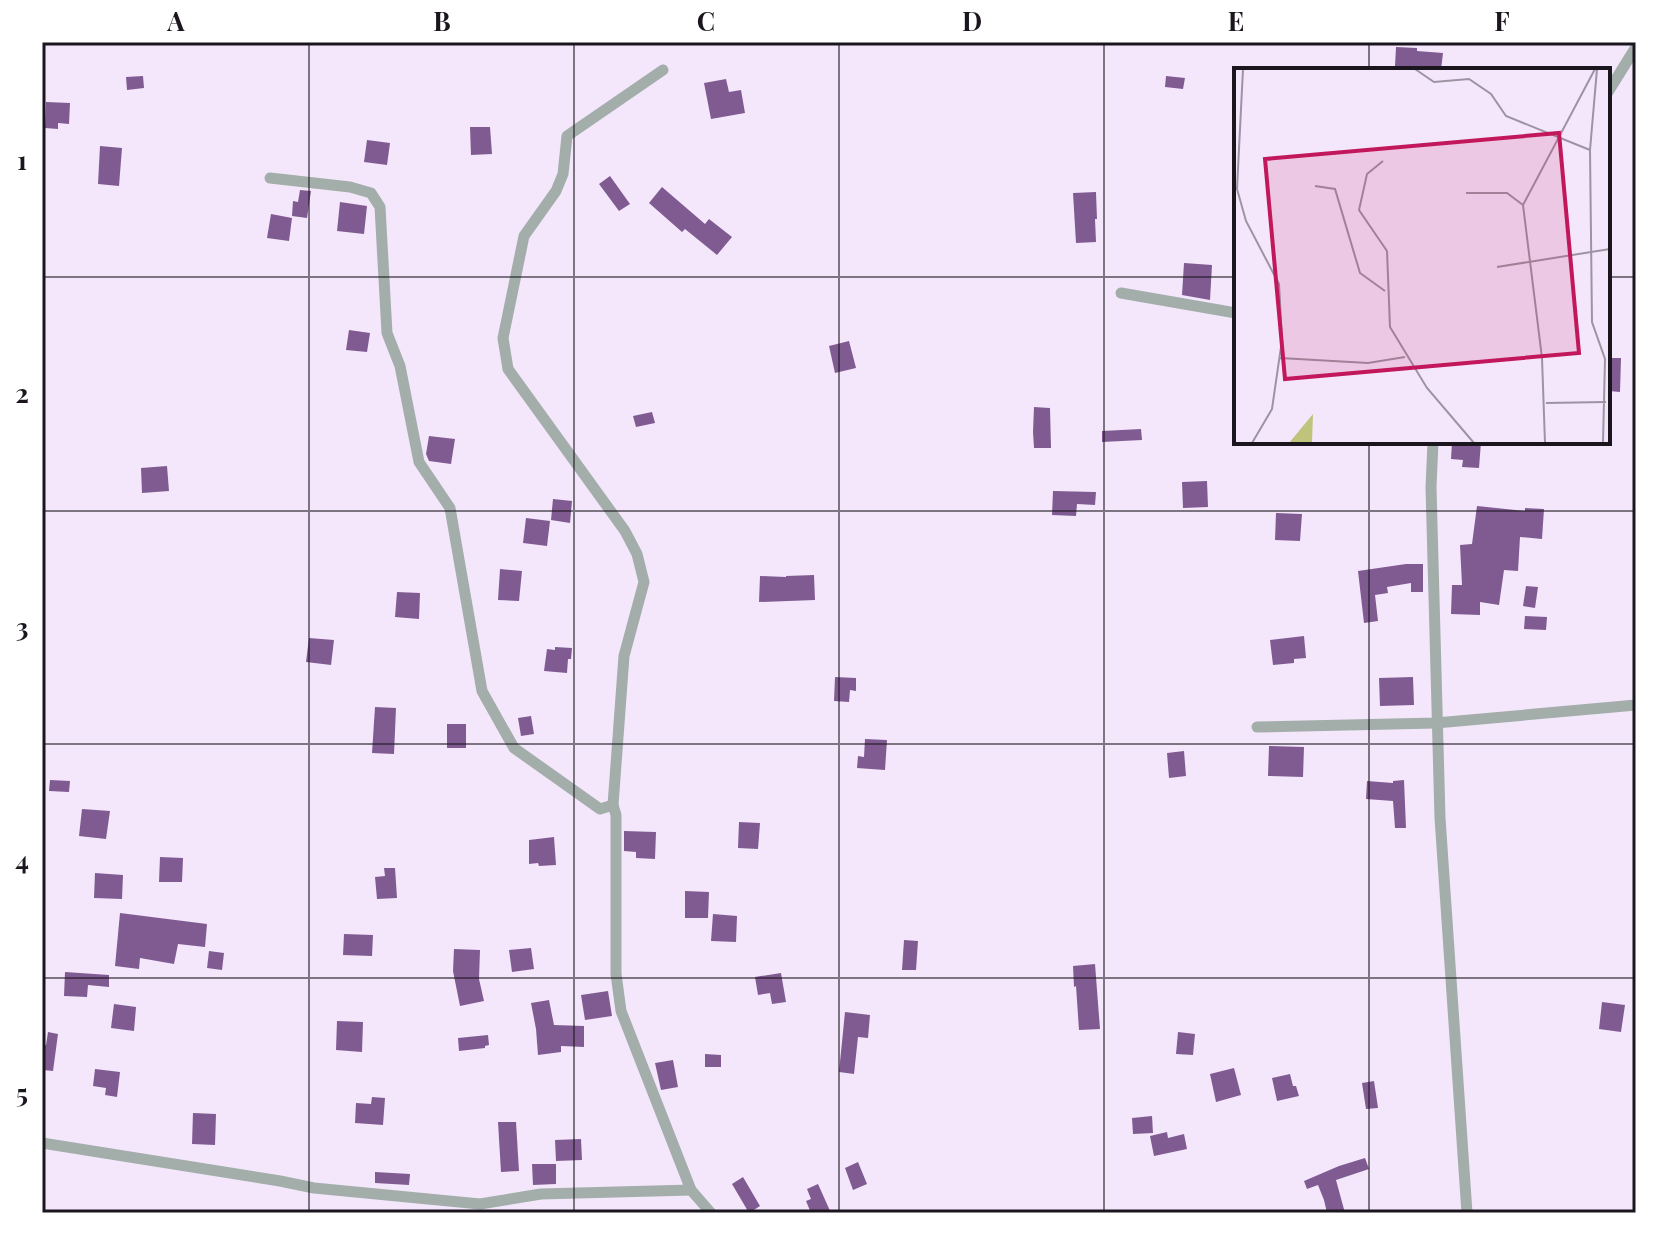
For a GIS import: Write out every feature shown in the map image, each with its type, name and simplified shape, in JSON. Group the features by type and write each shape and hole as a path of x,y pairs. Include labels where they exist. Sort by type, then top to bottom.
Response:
{"street":[{"path":"1610,89 1636,47"},
{"path":"663,70 567,136 563,174 556,191 524,236 503,338 508,369 625,531 637,554 644,582 624,656 613,805 616,815 616,974 621,1011 691,1190 711,1213"},
{"path":"270,178 350,187 371,193 380,207 387,333 400,366 419,462 450,508 482,691 514,748 600,809 613,805"},
{"path":"1121,293 1234,313"},
{"path":"1433,444 1436,723 1467,1213"},
{"path":"1257,727 1436,723 1636,705"},
{"path":"42,1143 314,1188 480,1204 541,1194 691,1190"}],"building":[{"path":"1396,47 1443,53 1441,68 1395,66"},
{"path":"143,76 144,88 127,90 126,77"},
{"path":"1166,76 1185,78 1183,89 1165,87"},
{"path":"726,79 729,92 741,90 745,113 711,119 704,83"},
{"path":"46,102 70,103 69,124 58,123 58,129 45,128"},
{"path":"470,127 490,127 492,154 471,155"},
{"path":"367,140 390,143 387,165 364,162"},
{"path":"100,146 122,148 119,186 98,184"},
{"path":"610,176 630,204 619,211 599,184"},
{"path":"662,187 705,224 709,219 732,237 717,255 685,229 682,232 649,203"},
{"path":"300,190 311,191 307,218 292,216 293,201 298,202"},
{"path":"1096,192 1096,242 1076,243 1073,193"},
{"path":"340,202 367,206 364,234 337,231"},
{"path":"271,214 292,218 289,241 267,238"},
{"path":"1184,263 1212,265 1210,300 1182,295"},
{"path":"349,330 370,333 367,352 346,350"},
{"path":"849,341 856,368 835,373 829,346"},
{"path":"1610,358 1621,358 1620,392 1610,391"},
{"path":"1034,407 1050,408 1051,448 1034,448"},
{"path":"652,412 655,423 636,427 633,416"},
{"path":"1141,429 1142,440 1102,442 1102,431"},
{"path":"429,436 455,439 451,464 429,461 426,454"},
{"path":"1452,444 1481,444 1479,468 1462,467 1463,460 1451,459"},
{"path":"167,466 169,491 142,493 141,468"},
{"path":"1207,481 1208,507 1183,508 1182,482"},
{"path":"1053,491 1096,492 1095,505 1077,504 1076,516 1052,515"},
{"path":"553,499 572,501 570,523 551,520"},
{"path":"1477,506 1525,511 1525,508 1544,509 1542,539 1520,537 1518,571 1504,570 1499,605 1480,602 1480,615 1451,614 1452,585 1462,585 1460,545 1472,544"},
{"path":"1276,513 1302,514 1300,541 1275,540"},
{"path":"526,518 550,521 547,546 523,543"},
{"path":"1423,564 1423,592 1411,592 1411,583 1387,587 1388,593 1375,595 1378,621 1364,623 1358,571"},
{"path":"500,569 522,571 519,601 498,600"},
{"path":"814,575 815,600 759,602 760,576"},
{"path":"1526,586 1538,587 1535,608 1523,606"},
{"path":"397,592 420,593 419,619 395,617"},
{"path":"1525,616 1547,617 1546,630 1524,629"},
{"path":"1304,636 1306,658 1294,659 1294,663 1273,665 1270,640"},
{"path":"309,638 334,640 331,665 306,662"},
{"path":"555,647 572,648 567,673 544,671 547,649 555,650"},
{"path":"835,677 856,678 856,691 850,690 849,702 834,701"},
{"path":"1413,677 1414,705 1380,706 1379,678"},
{"path":"375,707 396,708 394,754 372,753"},
{"path":"531,716 534,734 521,736 518,718"},
{"path":"447,724 466,724 466,748 447,748"},
{"path":"865,739 887,740 885,770 857,768 858,756 864,757"},
{"path":"1269,746 1304,747 1303,777 1268,776"},
{"path":"1184,751 1186,776 1169,778 1167,753"},
{"path":"50,780 70,781 69,792 49,791"},
{"path":"1404,780 1406,828 1395,828 1393,801 1366,799 1367,781 1393,783"},
{"path":"82,809 110,811 106,839 79,836"},
{"path":"739,822 760,823 758,849 738,848"},
{"path":"624,831 656,832 655,859 636,858 636,852 624,851"},
{"path":"554,837 556,865 529,864 529,840"},
{"path":"160,857 183,858 182,882 159,882"},
{"path":"384,868 395,868 397,898 377,899 375,877 385,876"},
{"path":"95,873 123,875 122,899 94,898"},
{"path":"685,891 709,892 708,918 685,918"},
{"path":"120,913 207,924 205,947 178,944 174,964 140,958 139,969 115,966"},
{"path":"713,914 737,916 736,942 711,941"},
{"path":"344,934 373,935 372,956 343,955"},
{"path":"904,940 918,941 916,970 902,970"},
{"path":"531,948 534,969 512,972 509,950"},
{"path":"454,949 480,950 479,979 484,1001 460,1006 453,971"},
{"path":"209,951 224,953 222,970 207,968"},
{"path":"1095,964 1100,1029 1079,1030 1073,966"},
{"path":"65,972 109,975 109,987 88,985 87,997 64,996"},
{"path":"781,973 786,1002 772,1004 770,993 758,995 755,977"},
{"path":"608,991 612,1016 585,1020 581,995"},
{"path":"549,1000 554,1025 584,1026 584,1047 561,1046 561,1052 538,1055 531,1003"},
{"path":"1602,1002 1625,1005 1621,1032 1599,1029"},
{"path":"114,1004 136,1007 134,1031 111,1028"},
{"path":"845,1012 870,1015 868,1038 858,1037 854,1074 839,1072"},
{"path":"337,1021 363,1022 362,1052 336,1050"},
{"path":"48,1032 58,1034 53,1071 43,1070 42,1045 46,1045"},
{"path":"1178,1032 1195,1034 1193,1055 1176,1054"},
{"path":"488,1035 489,1045 485,1048 459,1051 458,1038"},
{"path":"705,1054 721,1055 721,1067 705,1067"},
{"path":"673,1060 678,1087 661,1090 655,1063"},
{"path":"1234,1068 1241,1095 1216,1102 1210,1074"},
{"path":"95,1069 120,1072 117,1097 105,1095 106,1088 93,1086"},
{"path":"1290,1074 1299,1096 1277,1101 1272,1078"},
{"path":"1374,1081 1378,1108 1366,1109 1362,1083"},
{"path":"372,1097 385,1098 383,1125 355,1123 356,1103 371,1104"},
{"path":"193,1113 216,1114 215,1145 192,1144"},
{"path":"1152,1116 1153,1133 1133,1134 1132,1118"},
{"path":"498,1122 516,1122 519,1171 501,1172"},
{"path":"1167,1132 1168,1138 1184,1134 1187,1149 1154,1156 1150,1136"},
{"path":"581,1139 582,1160 556,1161 555,1140"},
{"path":"1365,1158 1369,1169 1336,1180 1345,1213 1327,1213 1318,1185 1307,1189 1304,1181"},
{"path":"858,1162 867,1184 853,1190 845,1168"},
{"path":"532,1164 556,1164 556,1184 533,1185"},
{"path":"375,1172 410,1174 409,1185 375,1183"},
{"path":"743,1177 760,1206 749,1213 732,1184"},
{"path":"818,1184 831,1213 811,1213 806,1201 811,1199 807,1189"}]}
